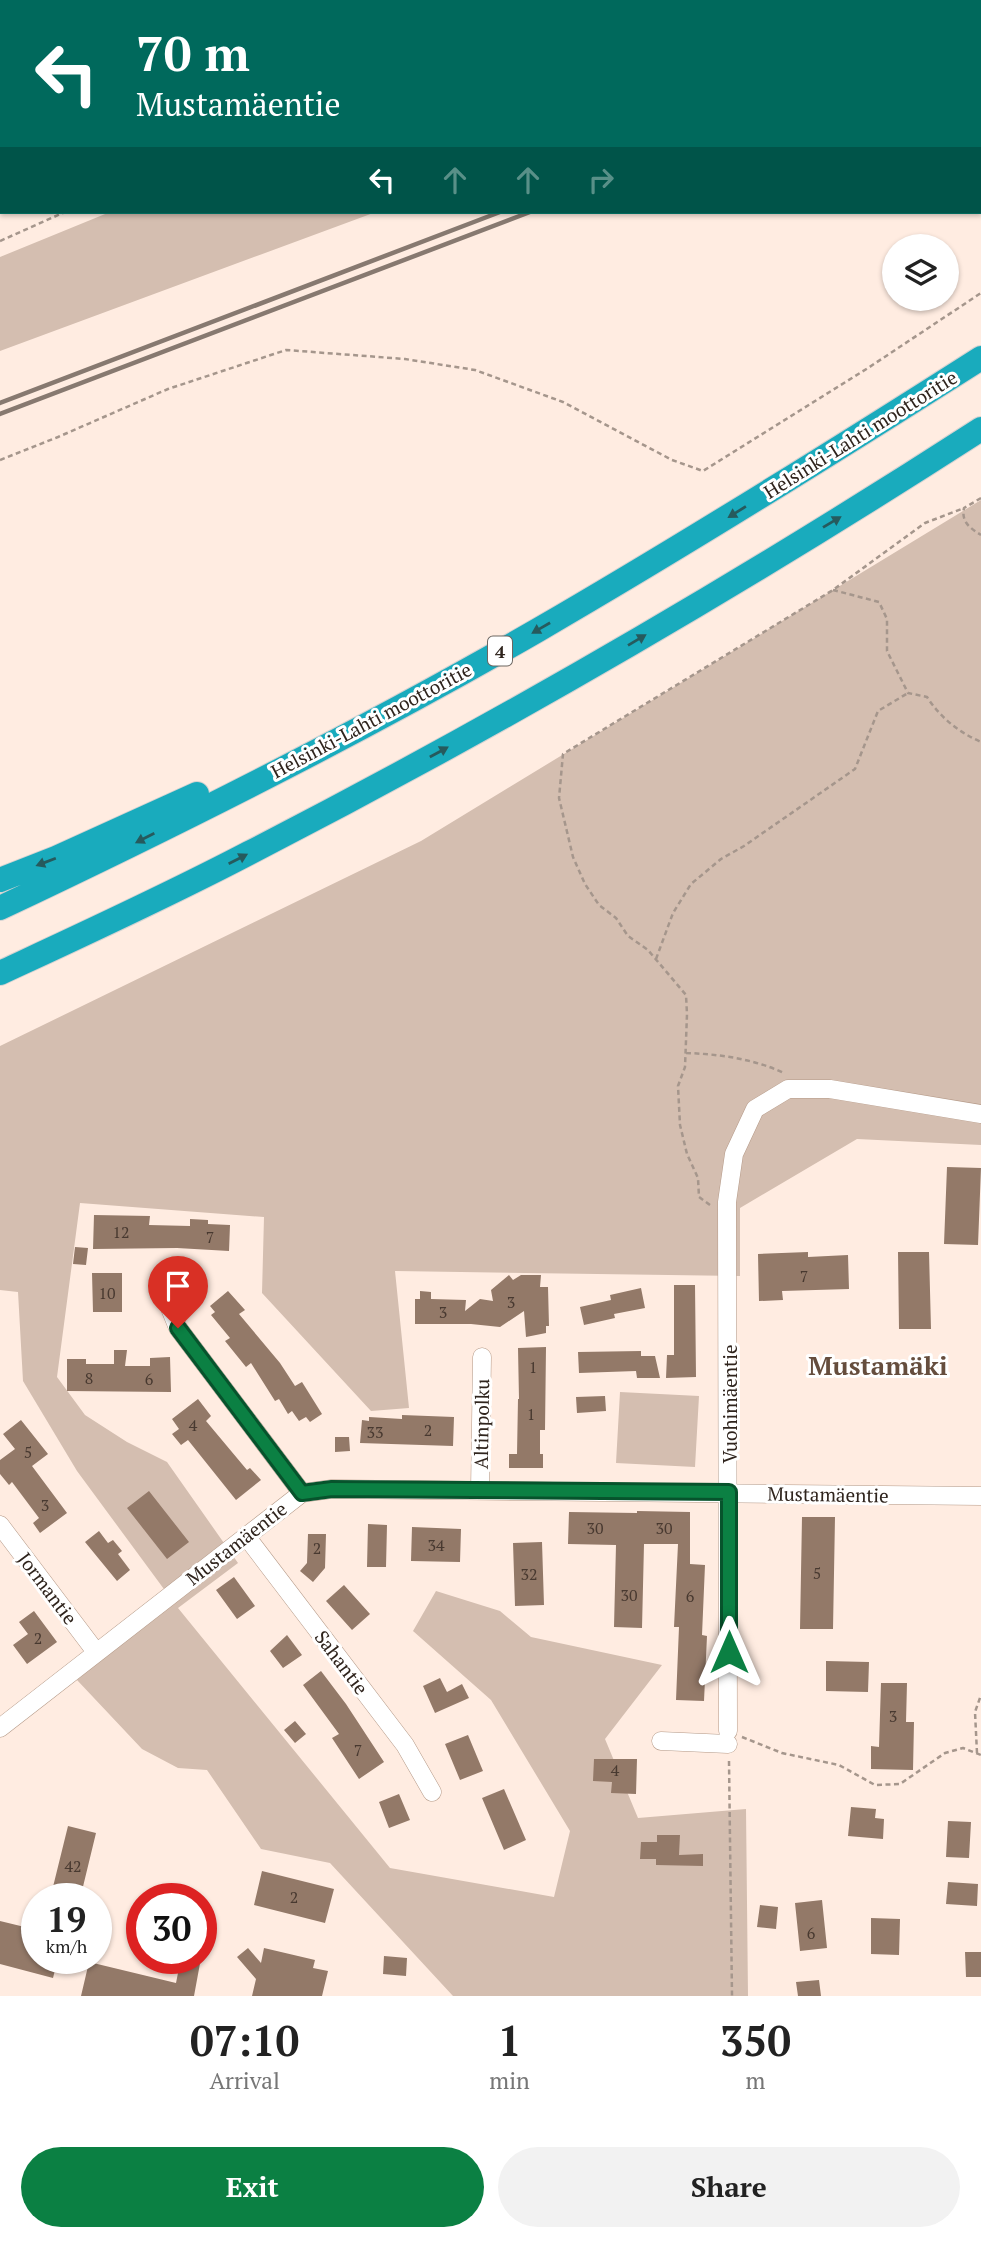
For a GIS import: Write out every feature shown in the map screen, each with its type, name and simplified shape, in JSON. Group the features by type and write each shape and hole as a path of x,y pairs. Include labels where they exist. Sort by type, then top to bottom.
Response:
{"highway":[{"name":"Helsinki-Lahti moottoritie","path":"0,908 113,855 269,775 536,631 697,536 981,358"},
{"path":"0,984 143,906 370,790 573,679 981,429"},
{"path":"0,880 57,858 208,789 269,775"},
{"path":"0,973 143,906"}],"street":[{"name":"Vuohimäentie","path":"728,1738 727,1208 734,1154 755,1109 788,1089 831,1088 981,1114"},
{"path":"166,1296 178,1328 302,1493"},
{"name":"Altinpolku","path":"480,1490 482,1357"},
{"name":"Mustamäentie","path":"0,1728 302,1493 332,1489 981,1496"},
{"name":"Jormantie","path":"0,1525 96,1652"},
{"name":"Sahantie","path":"246,1536 405,1745 432,1792"},
{"path":"661,1741 728,1738"}],"path":[{"path":"0,241 61,214"},
{"path":"0,460 168,389 286,350 405,359 475,370 562,402 672,460 703,471 868,368 981,293"},
{"path":"727,1208 719,1212 699,1198 698,1178 687,1154 680,1125 678,1086 685,1068 686,995 648,950 628,936 616,918 600,905 581,875 573,857 559,798 563,754 832,590 925,523 964,508 981,498"},
{"path":"964,508 962,516 966,524 981,535"},
{"path":"832,590 878,602 887,619 887,651 908,693"},
{"path":"656,959 673,914 691,884 722,859 855,769 878,711 908,693 927,696 936,711 963,734 981,742"},
{"path":"686,1053 716,1054 774,1068 794,1077 804,1089"},
{"path":"732,1996 728,1738 839,1765 875,1785 900,1784 945,1753 963,1748 979,1754 975,1712 981,1695"}],"shaded area":[{"path":"105,214 371,214 0,351 0,257"},
{"path":"981,500 981,1145 857,1139 740,1208 740,1276 395,1271 409,1408 371,1411 262,1293 264,1217 80,1203 57,1377 85,1415 127,1442 167,1462 238,1563 178,1608 390,1868 554,1897 570,1831 491,1700 413,1631 436,1591 500,1611 531,1637 662,1665 605,1739 638,1818 746,1809 748,1996 453,1996 330,1863 261,1849 207,1770 178,1768 142,1749 77,1680 172,1600 77,1471 23,1381 18,1292 0,1290 0,1046 421,841"},
{"path":"620,1392 699,1396 695,1467 616,1463"}],"building":[{"path":"947,1167 981,1168 978,1245 944,1244"},
{"path":"94,1215 150,1216 149,1225 190,1226 190,1219 208,1220 208,1224 230,1225 229,1251 177,1248 93,1249"},
{"path":"75,1247 88,1248 86,1265 73,1264"},
{"path":"808,1252 808,1257 848,1255 849,1289 782,1291 783,1300 759,1301 758,1254"},
{"path":"898,1252 929,1252 931,1329 899,1329"},
{"path":"92,1273 122,1273 122,1312 93,1312"},
{"path":"509,1275 513,1280 521,1275 541,1275 540,1287 548,1287 549,1326 546,1326 546,1333 526,1337 524,1311 500,1327 415,1324 415,1299 420,1299 420,1291 431,1292 431,1299 466,1300 465,1311 480,1299 493,1301 491,1290"},
{"path":"674,1285 695,1285 696,1377 666,1378 667,1355 674,1355"},
{"path":"641,1288 645,1308 614,1314 615,1318 584,1325 580,1307 611,1300 610,1295"},
{"path":"228,1291 245,1310 239,1314 280,1363 295,1386 302,1382 322,1414 310,1422 306,1417 299,1421 292,1411 288,1414 279,1399 275,1401 251,1363 246,1367 225,1341 230,1338 211,1315 215,1312 210,1306"},
{"path":"546,1347 545,1430 540,1430 543,1468 509,1468 509,1454 517,1454 518,1348"},
{"path":"114,1350 127,1350 125,1366 150,1366 150,1358 170,1357 171,1392 67,1391 67,1359 86,1359 86,1364 114,1364"},
{"path":"641,1351 641,1356 655,1356 660,1378 637,1378 636,1371 579,1373 578,1352"},
{"path":"605,1396 606,1411 577,1413 576,1397"},
{"path":"198,1399 211,1416 206,1421 247,1470 250,1468 261,1480 236,1500 188,1440 181,1445 172,1434 179,1429 172,1419"},
{"path":"402,1415 454,1417 453,1446 360,1443 362,1420 369,1421 369,1417 402,1419"},
{"path":"21,1420 48,1454 32,1466 67,1513 40,1533 33,1523 39,1518 12,1482 9,1485 0,1474 0,1460 15,1449 3,1434"},
{"path":"335,1437 349,1437 350,1451 335,1452"},
{"path":"149,1491 189,1542 167,1559 127,1508"},
{"path":"569,1512 690,1512 690,1564 705,1565 702,1635 707,1636 704,1701 676,1700 679,1627 674,1627 678,1544 644,1544 642,1628 614,1627 616,1545 568,1544"},
{"path":"802,1517 835,1517 833,1629 800,1629"},
{"path":"368,1524 387,1525 386,1567 367,1567"},
{"path":"412,1527 461,1529 460,1562 411,1561"},
{"path":"99,1531 108,1543 113,1540 122,1551 118,1554 130,1570 117,1581 85,1542"},
{"path":"308,1534 326,1534 325,1568 313,1582 300,1571 307,1563"},
{"path":"542,1542 544,1605 515,1606 513,1543"},
{"path":"234,1577 255,1606 237,1619 216,1590"},
{"path":"344,1585 370,1614 352,1630 326,1601"},
{"path":"34,1611 57,1642 27,1664 13,1645 28,1634 19,1622"},
{"path":"287,1635 302,1655 283,1668 270,1651"},
{"path":"826,1661 869,1662 868,1692 826,1691"},
{"path":"321,1671 384,1762 359,1779 332,1738 339,1734 303,1685"},
{"path":"440,1678 447,1692 462,1684 469,1698 435,1713 423,1686"},
{"path":"881,1683 907,1683 906,1722 914,1722 913,1770 871,1769 871,1746 879,1747"},
{"path":"295,1721 306,1734 295,1743 284,1730"},
{"path":"468,1735 483,1771 460,1780 445,1744"},
{"path":"594,1759 637,1759 636,1794 611,1793 612,1782 593,1781"},
{"path":"504,1789 526,1840 504,1850 482,1798"},
{"path":"399,1794 410,1820 389,1828 379,1802"},
{"path":"851,1807 876,1809 875,1818 884,1819 883,1839 848,1836"},
{"path":"948,1821 971,1822 969,1858 946,1857"},
{"path":"68,1826 96,1833 84,1883 54,1883"},
{"path":"657,1835 680,1835 679,1855 703,1854 703,1866 656,1865 656,1859 640,1859 641,1842 657,1842"},
{"path":"262,1871 334,1889 325,1923 254,1905"},
{"path":"948,1882 978,1884 977,1906 946,1904"},
{"path":"822,1900 827,1948 800,1951 795,1903"},
{"path":"760,1905 778,1907 776,1929 757,1927"},
{"path":"871,1918 900,1919 899,1955 871,1954"},
{"path":"0,1921 21,1926 21,1970 0,1964"},
{"path":"248,1948 261,1963 264,1948 315,1960 313,1968 328,1971 322,1996 252,1996 256,1979 237,1957"},
{"path":"965,1952 981,1952 981,1977 966,1977"},
{"path":"384,1956 407,1958 406,1976 383,1974"},
{"path":"112,1968 126,1971 126,1974 139,1974 176,1983 178,1974 198,1974 194,1996 81,1996 86,1974 112,1974"},
{"path":"38,1974 54,1974 53,1978"},
{"path":"819,1980 821,1996 798,1996 796,1982"}],"railway":[{"path":"0,403 495,214"},
{"path":"0,414 525,214"}],"district":[{"name":"Mustamäki","path":"878,1365"}],"route":[{"path":"178,1328 302,1493 332,1489 729,1492 729,1652"}]}
